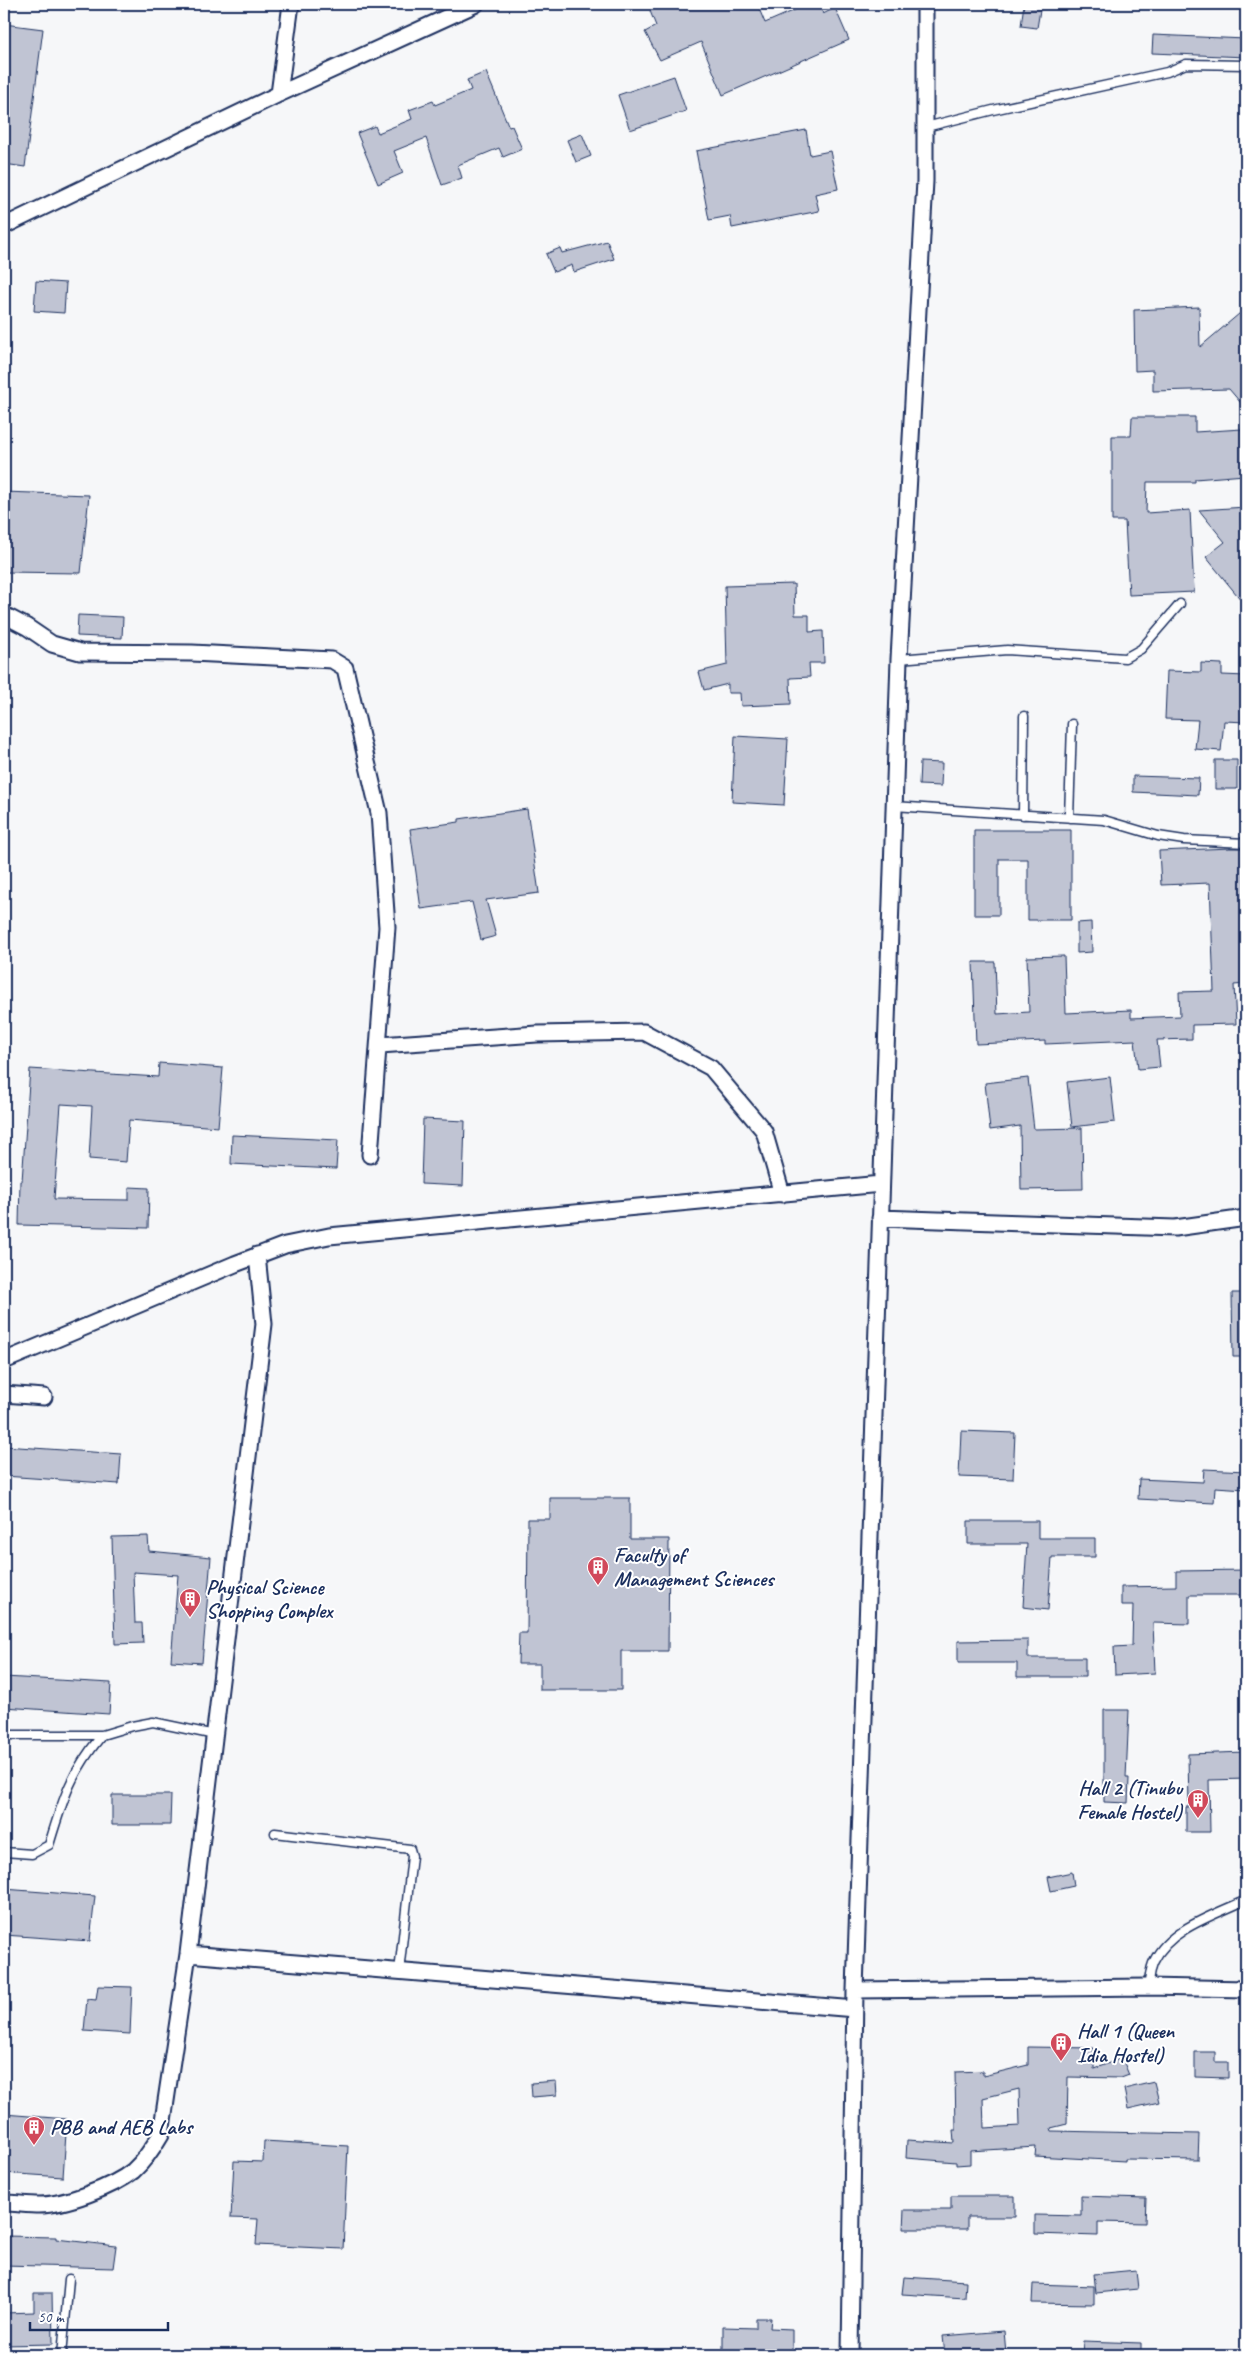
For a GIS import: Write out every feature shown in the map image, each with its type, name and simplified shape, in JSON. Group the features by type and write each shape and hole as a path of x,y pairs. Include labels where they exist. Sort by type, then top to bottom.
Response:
{"street":[{"path":"279,94 291,4"},
{"path":"4,226 279,94 476,4"},
{"path":"850,2355 855,1990 899,659 926,127 924,4"},
{"path":"4,615 27,627 52,644 80,652 192,652 332,660 345,668 379,813 387,927 380,1045 370,1155"},
{"path":"380,1045 537,1034 644,1032 711,1068 764,1131 782,1194"},
{"path":"4,1361 285,1245 328,1236 882,1184"},
{"path":"880,1218 1175,1228 1246,1218"},
{"path":"4,2202 40,2205 68,2202 132,2172 148,2155 161,2134 188,1954 240,1510 264,1324 257,1256"},
{"path":"4,1394 44,1397"},
{"path":"188,1954 855,2009"},
{"path":"855,1990 1148,1987 1246,1989"}],"lane":[{"path":"926,127 993,110 1167,72 1186,64 1246,65"},
{"path":"899,659 1007,650 1125,658 1141,649 1180,604"},
{"path":"1023,815 1024,716"},
{"path":"1069,818 1072,724"},
{"path":"894,806 1104,820 1158,836 1184,840 1246,843"},
{"path":"4,1735 102,1735 153,1722 215,1735"},
{"path":"4,1852 32,1854 49,1845 64,1796 82,1760 102,1735"},
{"path":"275,1833 405,1846 410,1849 412,1856 399,1972"},
{"path":"1148,1987 1153,1962 1162,1948 1178,1934 1246,1900"},
{"path":"62,2355 69,2279"}],"building":[{"path":"666,4 757,4 765,23 809,4 819,4 823,14 835,8 849,40 723,95 701,42 660,60 645,32 656,26 650,11"},
{"path":"1024,4 1041,4 1037,28 1021,26"},
{"path":"4,24 43,29 25,167 4,164"},
{"path":"1153,35 1246,39 1246,57 1152,53"},
{"path":"486,72 509,127 512,126 522,149 503,157 499,148 458,165 462,178 442,185 426,138 394,151 403,173 378,184 357,133 375,126 378,133 412,119 409,110 433,101 435,105 471,90 467,80"},
{"path":"674,76 686,111 630,130 618,95"},
{"path":"806,130 810,155 830,151 838,189 815,194 819,211 732,228 730,216 709,220 696,151"},
{"path":"582,134 591,156 576,162 567,140"},
{"path":"607,241 614,259 574,272 572,265 554,272 546,254 560,248 562,253"},
{"path":"36,281 66,283 64,313 34,311"},
{"path":"1199,307 1200,347 1246,308 1246,409 1229,389 1153,391 1153,370 1135,371 1134,310"},
{"path":"1132,417 1195,417 1195,432 1242,429 1245,475 1195,479 1195,482 1147,482 1146,513 1190,510 1194,592 1129,595 1125,521 1112,521 1112,436 1131,436"},
{"path":"4,492 89,495 81,573 4,572"},
{"path":"1246,507 1246,606 1206,557 1225,542 1199,510"},
{"path":"794,584 795,615 809,615 809,632 823,631 824,663 809,663 810,677 790,678 791,704 741,706 740,693 728,693 728,684 704,690 699,672 727,665 725,586"},
{"path":"78,615 123,617 122,638 77,636"},
{"path":"1201,663 1222,664 1222,675 1246,676 1246,722 1224,721 1221,751 1195,749 1198,720 1165,719 1167,671 1201,672"},
{"path":"735,736 788,739 784,805 732,802"},
{"path":"1215,760 1237,760 1237,789 1215,789"},
{"path":"920,762 942,763 941,786 919,785"},
{"path":"1133,776 1199,778 1198,795 1133,792"},
{"path":"527,809 539,893 486,900 496,936 481,940 472,902 421,909 410,829 459,822 459,819"},
{"path":"974,830 1071,830 1071,920 1028,920 1028,859 999,859 999,915 974,915"},
{"path":"1243,848 1246,920 1246,984 1234,985 1236,1024 1192,1025 1192,1039 1157,1040 1160,1067 1138,1069 1135,1040 1045,1044 1045,1041 976,1044 973,962 995,962 997,1014 1029,1012 1027,957 1064,956 1066,1013 1131,1010 1131,1018 1180,1016 1179,992 1214,991 1210,883 1161,885 1159,851"},
{"path":"1091,922 1092,952 1077,953 1077,923"},
{"path":"159,1063 223,1068 218,1127 129,1120 126,1162 89,1159 92,1106 61,1104 54,1199 129,1200 129,1187 149,1188 148,1228 19,1225 20,1181 22,1181 30,1069 158,1077"},
{"path":"1110,1077 1115,1122 1072,1127 1067,1082"},
{"path":"1028,1078 1034,1129 1082,1128 1083,1189 1021,1190 1020,1126 990,1130 985,1083"},
{"path":"423,1119 465,1121 463,1186 421,1184"},
{"path":"232,1135 338,1140 336,1169 231,1164"},
{"path":"1232,1293 1246,1293 1246,1357 1233,1357"},
{"path":"961,1431 1015,1433 1013,1479 959,1477"},
{"path":"4,1446 121,1454 119,1484 4,1476"},
{"path":"1204,1469 1246,1471 1246,1489 1215,1487 1214,1503 1138,1499 1139,1479 1203,1482"},
{"name":"Faculty of Management Sciences","path":"550,1498 630,1498 630,1539 669,1539 668,1651 621,1651 621,1690 540,1690 540,1664 518,1664 519,1633 527,1633 528,1519 550,1519"},
{"path":"968,1521 1038,1521 1038,1538 1095,1538 1095,1557 1052,1557 1048,1610 1023,1607 1027,1544 968,1544"},
{"path":"148,1536 149,1551 211,1557 202,1663 171,1661 178,1575 133,1572 135,1623 142,1623 143,1643 115,1644 112,1537"},
{"path":"1246,1570 1246,1595 1189,1595 1189,1624 1153,1623 1155,1673 1115,1675 1114,1647 1132,1646 1133,1605 1121,1605 1121,1587 1176,1586 1176,1571"},
{"path":"1028,1640 1028,1658 1085,1658 1085,1677 1017,1677 1017,1663 958,1663 958,1641"},
{"path":"4,1677 111,1683 109,1714 4,1707"},
{"path":"1104,1710 1129,1710 1126,1778 1129,1778 1128,1803 1104,1802"},
{"path":"1246,1752 1246,1779 1209,1780 1210,1832 1186,1832 1186,1807 1189,1807 1188,1754"},
{"path":"112,1795 171,1795 170,1825 112,1825"},
{"path":"1072,1872 1074,1886 1051,1891 1048,1877"},
{"path":"4,1889 95,1896 90,1941 4,1935"},
{"path":"98,1986 132,1987 130,2034 84,2031 87,1999 96,2000"},
{"path":"1028,2047 1094,2048 1094,2069 1122,2058 1129,2075 1121,2078 1068,2077 1067,2124 1051,2128 1052,2131 1199,2134 1198,2160 1125,2159 1125,2161 1035,2156 1036,2147 970,2151 970,2164 956,2165 956,2162 906,2158 907,2140 954,2143 953,2130 956,2130 955,2072 983,2071 983,2076 1028,2065","holes":["1019,2089 1020,2126 984,2128 983,2098"]},
{"path":"1195,2052 1215,2052 1215,2062 1228,2062 1228,2078 1195,2077"},
{"path":"556,2081 557,2095 532,2097 531,2083"},
{"path":"1154,2082 1159,2102 1128,2109 1124,2089"},
{"name":"PBB and AEB Labs","path":"4,2114 67,2119 63,2177 4,2173"},
{"path":"264,2141 348,2146 343,2249 256,2245 258,2219 231,2218 234,2161 263,2162"},
{"path":"951,2196 1015,2196 1015,2217 967,2217 967,2229 903,2229 904,2210 951,2210"},
{"path":"1081,2196 1146,2198 1145,2223 1098,2222 1098,2236 1035,2234 1035,2215 1081,2216"},
{"path":"4,2236 56,2237 56,2239 116,2246 113,2268 4,2265"},
{"path":"1136,2270 1138,2289 1096,2293 1094,2274"},
{"path":"904,2277 966,2281 965,2298 902,2294"},
{"path":"1033,2284 1094,2286 1094,2304 1032,2303"},
{"path":"34,2293 52,2293 53,2344 4,2345 4,2313 34,2312"},
{"path":"756,2318 771,2318 770,2328 792,2329 792,2355 723,2355 723,2327 756,2328"},
{"path":"1004,2331 1006,2353 945,2355 943,2336"},
{"path":"1083,2341 1141,2343 1141,2355 1082,2355"}],"place":[{"name":"Faculty of Management Sciences","path":"598,1586"},
{"name":"Physical Science Shopping Complex","path":"190,1618"},
{"name":"Hall 2 (Tinubu Female Hostel)","path":"1198,1819"},
{"name":"Hall 1 (Queen Idia Hostel)","path":"1061,2062"},
{"name":"PBB and AEB Labs","path":"34,2146"}]}
